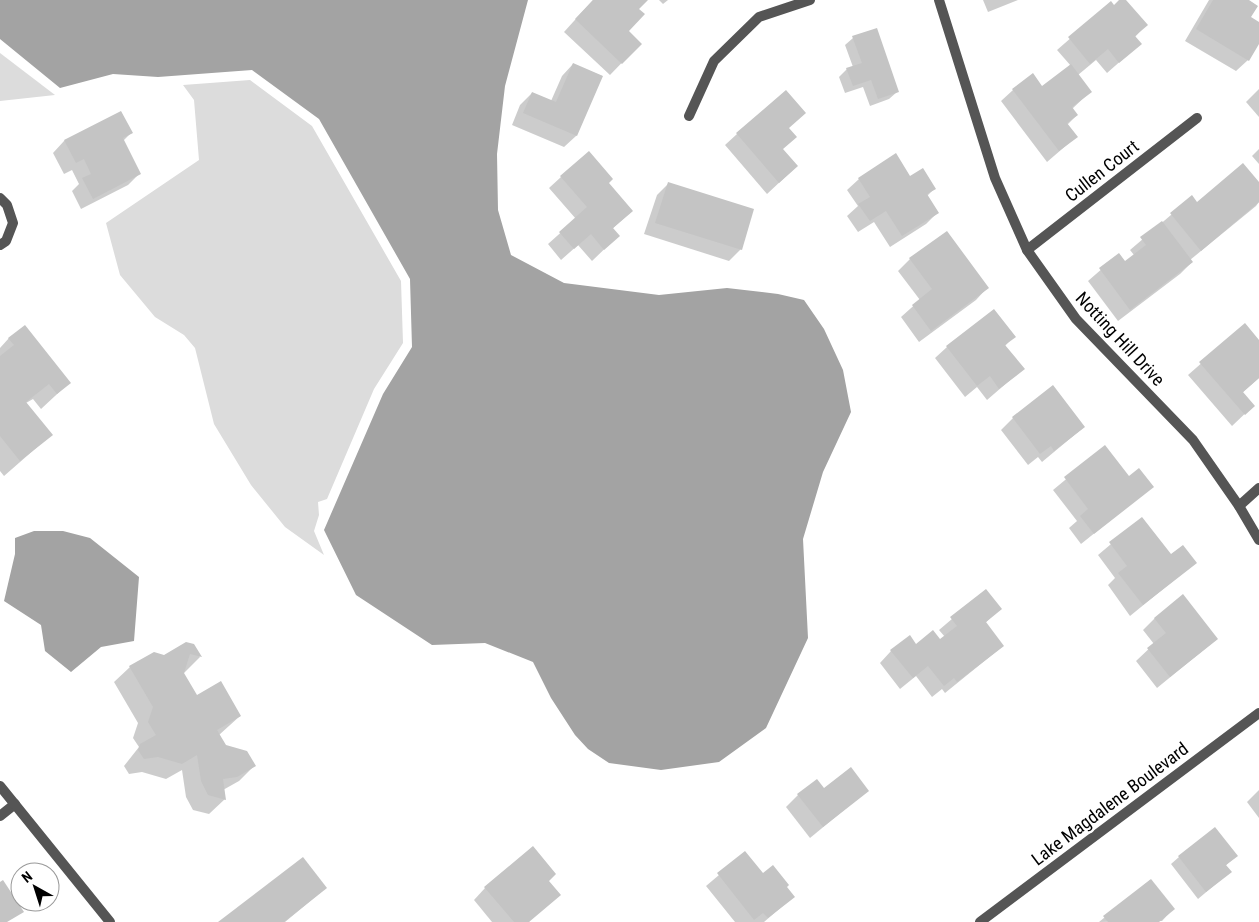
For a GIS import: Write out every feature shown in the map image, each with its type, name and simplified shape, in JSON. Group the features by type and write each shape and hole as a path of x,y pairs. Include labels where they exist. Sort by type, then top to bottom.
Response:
{"street":[{"path":"689,116 714,61 759,18 810,0"},
{"name":"Notting Hill Drive","path":"939,0 994,178 1027,250 1076,319 1193,440 1240,506 1259,540"},
{"name":"Cullen Court","path":"1027,250 1197,118"},
{"path":"0,198 7,205 13,223 6,241 0,245"},
{"path":"1240,506 1259,488"},
{"name":"Lake Magdalene Boulevard","path":"980,922 1259,713"},
{"path":"0,786 110,922"},
{"path":"0,816 15,804"}],"shaded area":[{"path":"0,0 528,0 505,86 497,154 498,210 511,255 564,283 659,295 727,288 778,294 804,300 824,329 843,370 851,412 823,472 803,539 808,638 766,728 719,762 661,770 609,763 588,749 575,735 551,698 533,662 485,643 432,645 356,595 324,530 383,394 412,347 410,279 319,119 252,70 158,77 113,74 60,88 0,39"},
{"path":"0,53 55,95 0,101"},
{"path":"250,80 312,126 401,281 403,343 374,389 327,499 318,502 319,515 314,531 324,555 285,527 251,485 214,424 195,348 184,335 155,317 120,275 106,223 199,160 194,100 183,85"},
{"path":"34,531 63,531 90,538 139,577 134,641 101,647 71,672 45,651 41,625 4,601 15,554 15,538"}],"building":[{"path":"593,0 648,0 639,9 645,14 629,31 642,44 622,64 575,19"},
{"path":"1119,0 1126,0 1148,25 1135,36 1142,44 1119,63 1108,49 1090,64 1068,37 1111,1 1114,5"},
{"path":"1213,0 1249,0 1258,6 1251,17 1259,22 1259,44 1249,61 1196,29"},
{"path":"877,28 899,92 878,99 871,80 853,86 846,68 862,63 852,36"},
{"path":"573,63 603,76 577,136 523,113 532,92 556,102"},
{"path":"1071,64 1092,92 1072,107 1078,115 1067,123 1078,137 1059,151 1012,89 1033,73 1042,86"},
{"path":"786,90 806,113 789,128 797,137 783,149 798,166 779,183 736,133"},
{"path":"121,111 133,133 123,138 141,174 93,199 82,178 91,174 84,159 76,163 64,140"},
{"path":"589,151 613,179 609,183 633,211 613,228 620,236 604,250 591,234 574,249 559,232 587,207 560,176"},
{"path":"896,153 910,176 923,168 936,189 927,194 939,213 902,236 886,211 870,221 858,204 870,197 858,178"},
{"path":"1243,163 1259,182 1259,202 1201,251 1170,213 1192,195 1197,202"},
{"path":"668,182 754,209 742,250 655,223"},
{"path":"1162,221 1193,262 1130,310 1099,268 1119,253 1125,261 1146,245 1140,237"},
{"path":"947,231 989,288 931,331 912,305 932,289 909,258"},
{"path":"994,309 1016,337 1005,345 1025,369 999,389 990,376 977,386 946,346"},
{"path":"1245,323 1259,340 1259,378 1243,392 1255,406 1245,415 1199,362"},
{"path":"25,325 71,383 57,394 49,384 26,402 53,435 20,461 0,436 0,356 14,345 8,338"},
{"path":"1053,385 1085,427 1054,451 1051,446 1040,454 1012,417"},
{"path":"1105,445 1129,476 1139,468 1154,487 1094,534 1080,516 1088,509 1064,477"},
{"path":"1142,517 1171,554 1183,545 1197,563 1143,605 1118,573 1127,566 1109,542"},
{"path":"986,589 1002,609 986,622 1004,646 957,682 954,678 944,686 928,666 913,678 890,650 910,635 916,644 933,630 940,639 957,626 950,617"},
{"path":"1183,594 1218,639 1170,677 1147,648 1166,633 1154,618"},
{"path":"186,642 194,644 202,657 190,654 184,673 197,695 221,681 241,716 217,730 226,745 247,751 256,766 237,777 223,779 226,800 208,795 201,781 197,755 182,764 158,757 144,759 138,750 140,744 156,735 148,722 153,707 129,666 154,652 164,655"},
{"path":"851,767 869,791 823,827 797,794 817,779 824,788"},
{"path":"1215,827 1238,856 1226,865 1232,872 1206,892 1178,856"},
{"path":"533,846 556,874 549,881 561,895 529,922 514,922 484,887"},
{"path":"745,851 763,873 773,865 789,885 787,887 795,897 768,918 763,913 754,920 717,873"},
{"path":"303,857 327,888 284,922 218,922"},
{"path":"1151,879 1175,909 1159,922 1108,922 1103,916"},
{"path":"3,880 10,891 10,912 24,912 7,922 0,922 0,882"}]}
